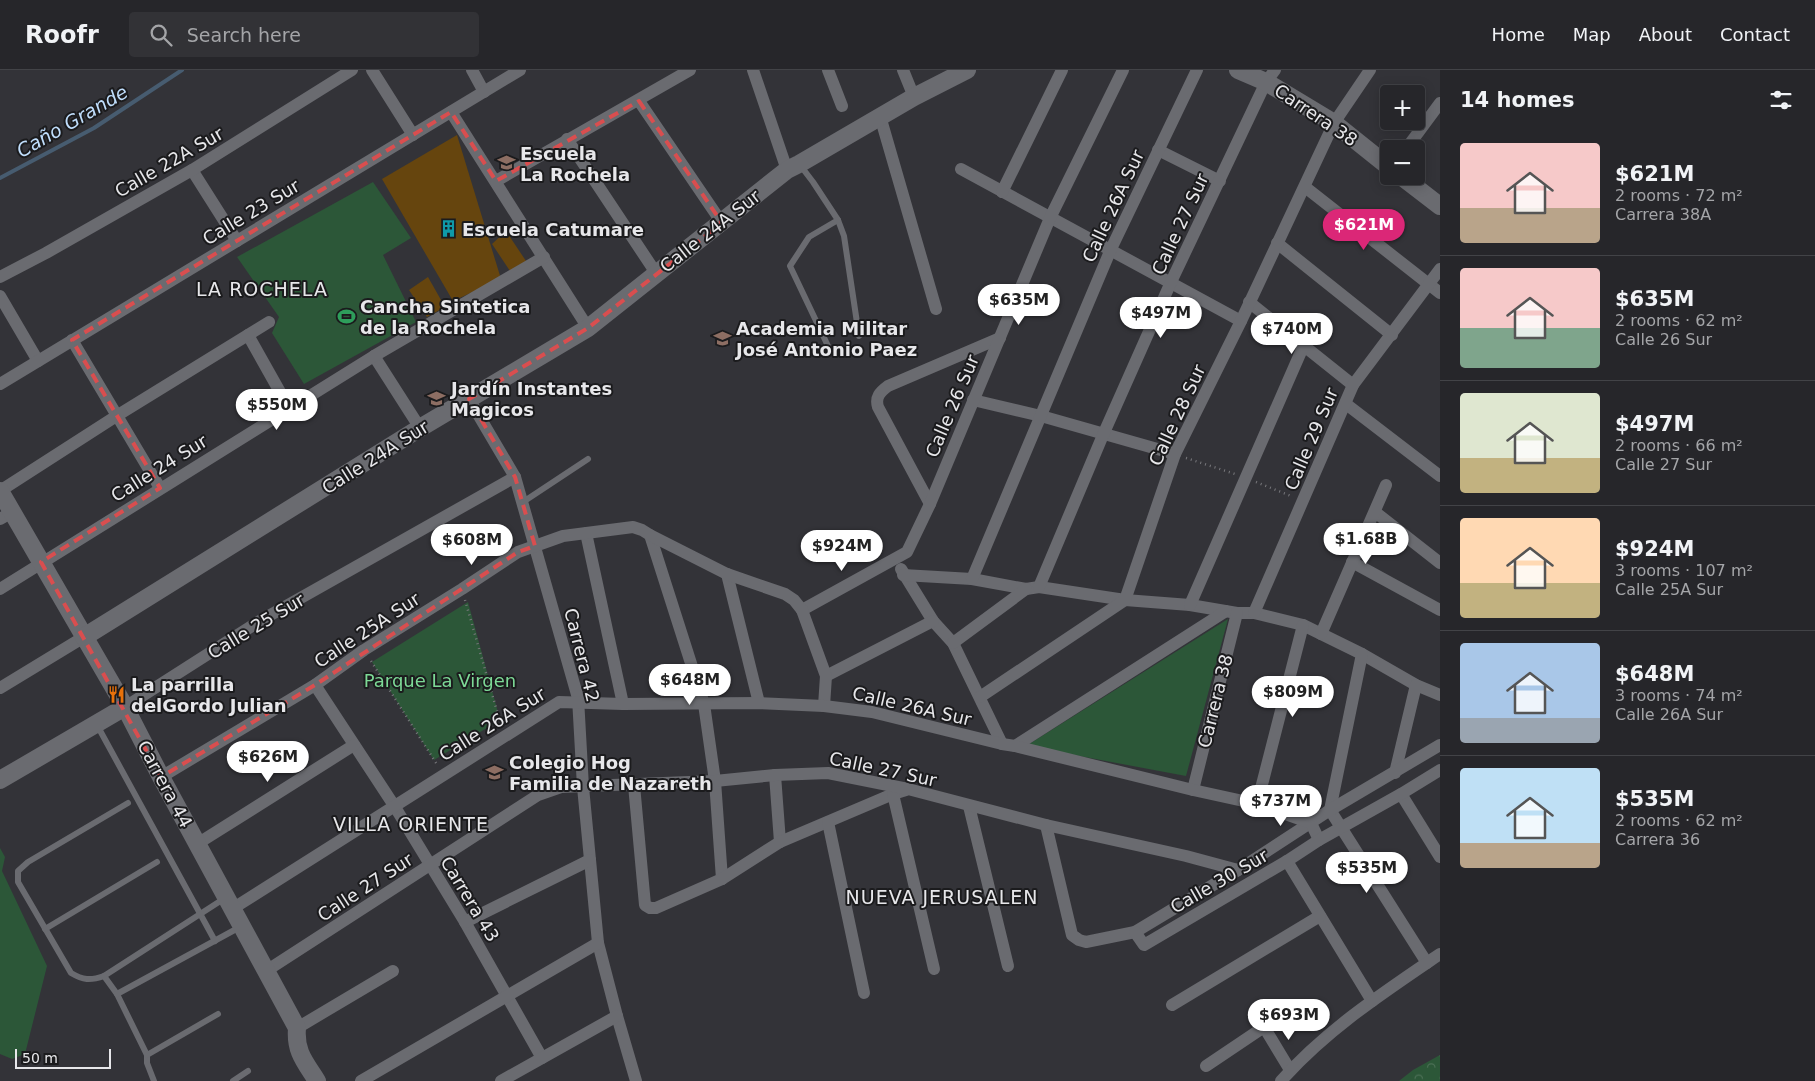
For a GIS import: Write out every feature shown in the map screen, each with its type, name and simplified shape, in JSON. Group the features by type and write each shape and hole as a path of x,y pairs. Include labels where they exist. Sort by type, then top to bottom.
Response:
{"street":[{"name":"Calle 22A Sur","path":"0,277 192,170 352,70"},
{"path":"372,70 413,135"},
{"path":"472,70 484,92"},
{"name":"Calle 23 Sur","path":"0,384 520,70"},
{"path":"496,181 639,101 673,74 690,70"},
{"path":"753,70 793,167"},
{"path":"828,70 842,106"},
{"path":"903,70 914,97"},
{"name":"Calle 24A Sur","path":"0,688 420,428 588,328 793,167 914,97 967,70"},
{"path":"1002,192 1062,70"},
{"name":"Calle 26 Sur","path":"895,558 907,552 930,504 1050,218 1123,70"},
{"name":"Calle 26A Sur","path":"972,579 1112,250 1197,70"},
{"name":"Carrera 38","path":"1238,70 1270,76 1380,160"},
{"name":"Calle 28 Sur","path":"1125,600 1175,454 1241,321 1248,302 1334,123 1370,70"},
{"name":"Calle 27 Sur","path":"1039,588 1103,435 1171,282 1270,76"},
{"path":"639,101 722,223"},
{"path":"1413,140 1440,103"},
{"path":"451,112 588,328"},
{"path":"880,116 936,309"},
{"path":"567,140 656,273"},
{"path":"1158,150 1220,181"},
{"path":"961,169 1241,321"},
{"path":"192,170 237,241"},
{"path":"1413,185 1440,206"},
{"path":"1304,187 1440,294"},
{"path":"1278,243 1392,335"},
{"name":"Calle 24 Sur","path":"0,588 374,356 544,257"},
{"name":"Calle 29 Sur","path":"1254,613 1353,386 1440,269"},
{"path":"0,296 38,361"},
{"path":"1248,302 1353,386"},
{"path":"0,491 268,322"},
{"path":"248,335 289,408"},
{"path":"930,504 878,407 877,396 888,386 1000,338"},
{"path":"72,340 160,488"},
{"path":"1190,605 1303,347"},
{"path":"374,356 420,428"},
{"name":"Carrera 42","path":"469,399 515,477 578,702 583,787 598,943 636,1081"},
{"path":"973,400 1041,416 1175,454"},
{"path":"1346,404 1440,476"},
{"name":"Calle 25 Sur","path":"0,780 125,707 258,622 515,477"},
{"path":"1321,634 1386,485"},
{"name":"Carrera 44","path":"0,491 6,515 41,562 125,707 160,778 297,1028 296,1041 300,1054 317,1081"},
{"path":"1375,512 1440,563"},
{"name":"Calle 25A Sur","path":"160,778 315,684 364,650 518,552 563,536 633,527 727,574 785,594 794,600 802,610"},
{"path":"586,533 623,704"},
{"path":"650,536 704,704 715,781 722,879"},
{"path":"824,706 826,676 802,610 895,558 903,575 933,621 953,642 980,697 1008,745 1232,612"},
{"path":"1352,562 1440,610"},
{"path":"727,574 759,703"},
{"path":"903,575 972,579 1026,589 1039,588 1125,600 1190,605 1232,612 1254,613 1303,625 1362,654 1416,685 1440,695"},
{"path":"953,642 1026,589"},
{"path":"980,697 1125,600"},
{"name":"Carrera 38","path":"1193,790 1232,612"},
{"path":"826,676 933,621"},
{"path":"1257,804 1303,625"},
{"path":"1362,654 1330,810 1427,963"},
{"name":"Carrera 43","path":"315,684 395,807 465,922 542,1058"},
{"path":"1395,772 1416,685"},
{"name":"Calle 26A Sur","path":"229,903 395,807 559,702 623,704 759,703 824,706 872,712 1257,804 1311,824"},
{"path":"197,844 354,745"},
{"name":"Calle 30 Sur","path":"1046,825 1072,935 1086,942 1135,932 1238,870 1330,810 1440,745"},
{"name":"Calle 30 Sur","path":"1135,932 1144,945 1440,770"},
{"name":"Calle 27 Sur","path":"266,971 538,795 561,787 715,781 775,775 828,773 908,789 1046,825 1186,856 1238,870"},
{"path":"775,775 780,842"},
{"path":"634,785 645,905 656,908 722,879 780,842 908,789"},
{"path":"893,794 934,969"},
{"path":"1401,794 1440,858"},
{"path":"969,806 1008,966"},
{"path":"828,822 864,993"},
{"path":"1311,824 1319,840"},
{"path":"465,922 590,860"},
{"path":"1287,861 1372,1001"},
{"path":"1172,1005 1320,916"},
{"path":"361,1081 598,943"},
{"path":"1280,1081 1326,1036 1372,1001 1440,954"},
{"path":"297,1028 393,971"},
{"path":"501,1081 617,1016"},
{"path":"1206,1066 1264,1027 1290,1070"}],"lane":[{"path":"793,167 813,182 838,220 844,236 859,336"},
{"path":"828,346 790,266 810,237 838,220"},
{"path":"523,502 588,459"},
{"path":"96,724 215,941"},
{"path":"128,803 28,862 18,871 18,882 70,973 85,980 104,976 200,913 229,903"},
{"path":"45,929 157,862"},
{"path":"117,994 242,926"},
{"path":"104,976 117,994 147,1054 147,1063 154,1081"},
{"path":"147,1054 218,1014"},
{"path":"233,1081 248,1071"}],"path":[{"path":"462,589 504,736"},
{"path":"364,650 444,776"}],"highlighted area":[{"path":"639,101 722,223 588,328 469,399 515,477 535,546 518,552 315,685 161,777 41,562 160,488 72,340 451,112 496,181"}],"green space":[{"path":"373,182 411,238 383,255 416,322 304,384 272,333 279,317 237,257"},
{"name":"Parque La Virgen","path":"468,602 500,720 434,760 372,662"},
{"path":"1228,619 1186,776 1026,746"},
{"path":"0,848 5,857 2,871 47,966 25,1054 12,1059 0,1054"},
{"path":"1440,1055 1440,1081 1399,1081 1413,1070"}],"building":[{"name":"Escuela Catumare","path":"457,135 501,279 453,301 382,179"},
{"name":"Escuela Catumare","path":"506,231 526,261 510,271 492,244"},
{"path":"428,277 445,307 427,317 409,290"}],"waterway":[{"name":"Caño Grande","path":"0,178 94,128 182,70"}],"place":[{"name":"Escuela La Rochela","path":"506,163"},
{"name":"Escuela Catumare","path":"448,229"},
{"name":"Cancha Sintetica de la Rochela","path":"346,316"},
{"name":"Academia Militar José Antonio Paez","path":"722,338"},
{"name":"Jardín Instantes Magicos","path":"437,398"},
{"name":"La parrilla delGordo Julian","path":"117,694"},
{"name":"Colegio Hog Familia de Nazareth","path":"495,772"}],"district":[{"name":"LA ROCHELA","path":"262,289"},
{"name":"VILLA ORIENTE","path":"411,824"},
{"name":"NUEVA JERUSALEN","path":"942,897"}]}
